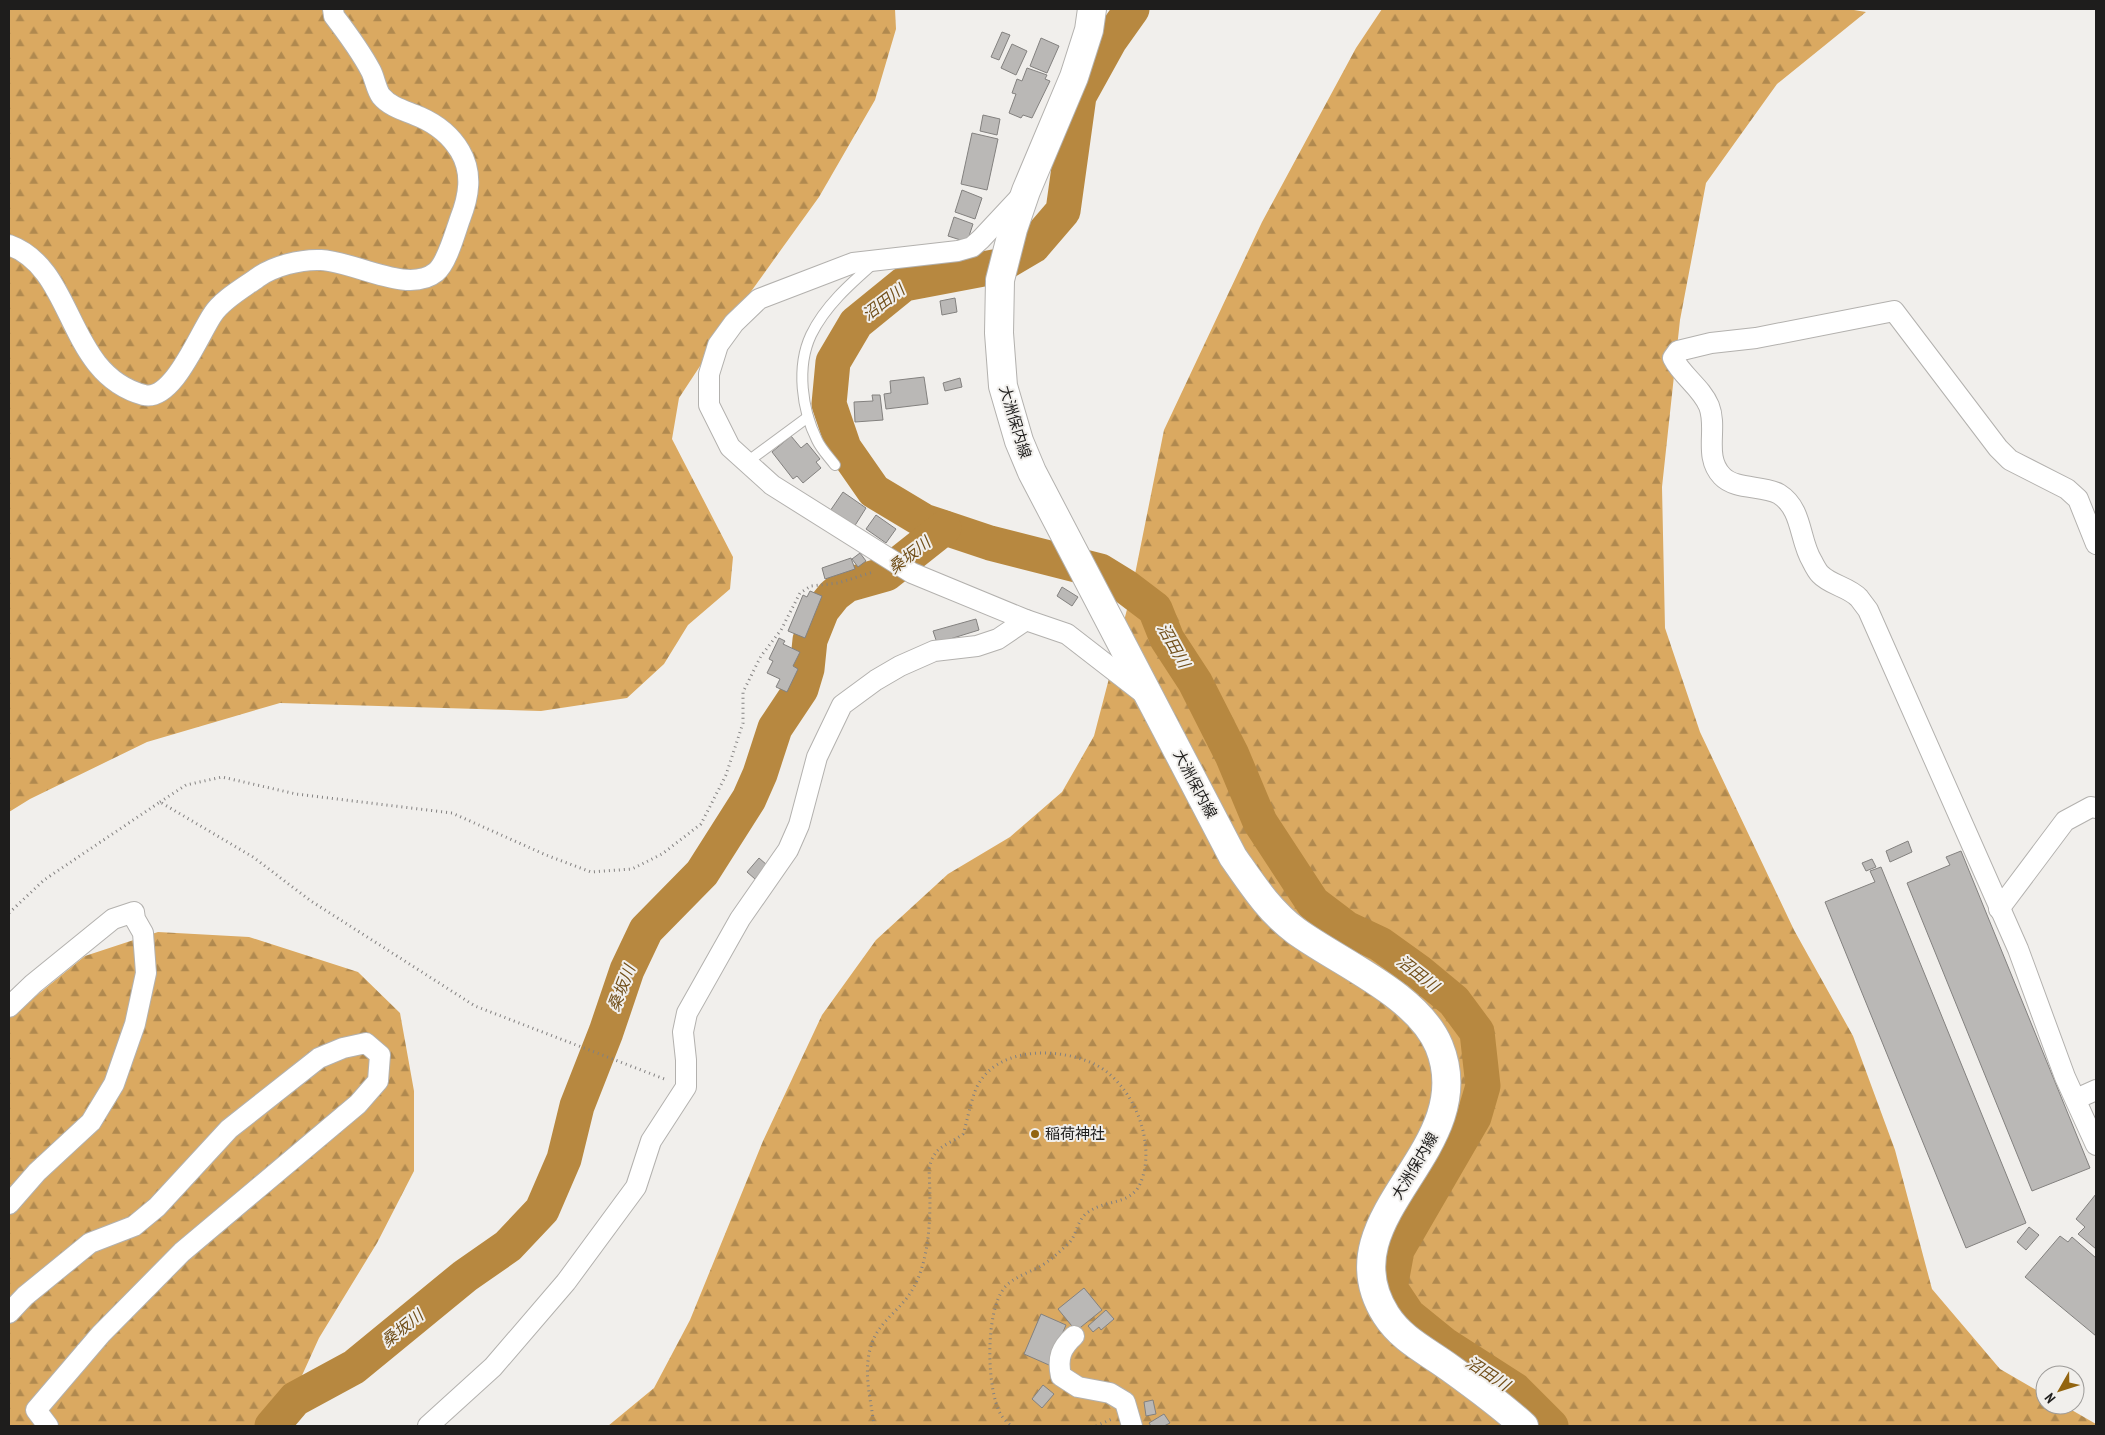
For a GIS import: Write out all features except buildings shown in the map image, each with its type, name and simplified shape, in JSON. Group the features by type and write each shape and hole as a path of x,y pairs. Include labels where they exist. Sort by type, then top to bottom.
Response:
{"main road":[{"name":"大洲保内線","path":"1092,9 1089,30 1074,77 1026,191 1013,229 1000,280 999,333 1003,386 1019,441 1032,472 1233,857 1274,913 1297,932 1413,1009 1430,1027 1439,1046 1446,1069 1447,1094 1435,1135 1406,1179 1377,1231 1371,1274 1378,1300 1386,1316 1404,1338 1449,1367 1524,1426"}],"street":[{"path":"9,245 30,255 43,268 94,361 109,376 127,388 147,396 161,392 174,380 214,312 260,275 289,264 321,260 402,280 421,280 438,271 462,215 468,183 468,166 458,148 445,132 422,118 398,108 381,96 370,70 334,16 333,9"},
{"path":"1026,191 972,247 958,251 853,263 759,299 734,323 718,345 709,374 709,405 730,447 772,485 912,573 1026,620 1066,634 1150,698"},
{"path":"2096,544 2078,500 2067,489 2010,460 1998,448 1894,311 1756,338 1711,343 1678,351 1673,358 1680,372 1701,393 1709,406 1713,424 1711,444 1714,464 1722,477 1738,484 1780,495 1794,511 1802,526 1804,544 1820,574 1858,597 1868,610 1998,909 2018,949 2065,1077 2096,1145"},
{"path":"428,1426 493,1367 566,1282 636,1187 651,1141 686,1087 683,1032 687,1013 740,919 788,850 799,825 817,757 842,705 876,680 900,666 934,651 977,646 998,639 1026,620"},
{"path":"1998,909 2065,821 2091,807 2096,808"},
{"path":"9,1007 113,919 134,912 143,933 146,973 135,1024 114,1084 91,1122 37,1172 9,1204"},
{"path":"9,1313 25,1296 90,1243 134,1226 157,1207 229,1128 319,1058 343,1048 366,1043 380,1055 378,1081 358,1104 182,1252 101,1334 36,1410 48,1426"},
{"path":"2076,1099 2096,1090"},
{"path":"1074,1336 1065,1345 1058,1361 1061,1376 1078,1387 1110,1393 1125,1402 1132,1426"}],"lane":[{"path":"835,465 818,442 808,417 802,385 810,336 826,311 848,286 877,261"},
{"path":"747,462 808,417"}],"path":[{"path":"9,913 44,880 186,785 222,777 296,794 452,813 546,855 591,872 632,868 662,854 701,824 726,775 744,722 743,692 760,656 781,630 800,593 811,586 838,583 880,570 894,562"},
{"path":"160,802 252,856 312,901 475,1006 686,1087"},
{"path":"874,1426 868,1400 867,1371 872,1343 885,1320 908,1295 919,1276 927,1252 929,1169 932,1156 943,1145 964,1134 979,1082 993,1066 1017,1056 1038,1054 1066,1056 1093,1063 1116,1080 1138,1111 1146,1146 1142,1179 1133,1196 1088,1212 1079,1221 1072,1240 1041,1266 1006,1286 996,1302 992,1318 989,1360 1001,1414 1011,1426"}],"green space":[{"path":"9,9 895,9 896,29 875,100 819,197 729,322 679,398 672,439 733,557 730,589 688,625 664,664 627,698 541,711 280,703 147,742 30,799 9,812"},
{"path":"1382,9 1848,9 1866,12 1777,84 1706,183 1680,320 1662,487 1665,628 1700,732 1794,930 1853,1036 1895,1150 1932,1289 2000,1369 2035,1389 2035,1415 2080,1415 2096,1424 2096,1426 608,1426 654,1388 690,1320 763,1141 822,1015 876,940 948,874 1010,837 1062,792 1094,736 1131,594 1164,430 1262,222 1356,48"},
{"path":"158,932 249,937 358,972 400,1013 414,1091 414,1171 377,1243 319,1338 279,1426 9,1426 9,1018 85,956"}],"waterway":[{"name":"沼田川","path":"1132,9 1110,40 1079,96 1063,211 1033,246 999,266 904,284 856,323 833,362 829,404 844,448 874,491 924,521 990,543 1100,571 1126,587 1155,609 1167,639 1195,682 1232,755 1260,822 1313,903 1346,928 1380,944 1419,972 1454,1001 1477,1032 1483,1086 1474,1117 1397,1250 1390,1288 1408,1315 1445,1345 1515,1390 1551,1426"},
{"name":"桑坂川","path":"272,1426 295,1399 354,1367 465,1276 508,1246 542,1210 564,1159 577,1106 606,1032 627,970 646,930 702,873 749,799 760,774 775,728 801,689 807,669 810,640 822,610 834,595 847,585 886,574 944,528"}],"place":[{"name":"稲荷神社","path":"1035,1134"}]}
